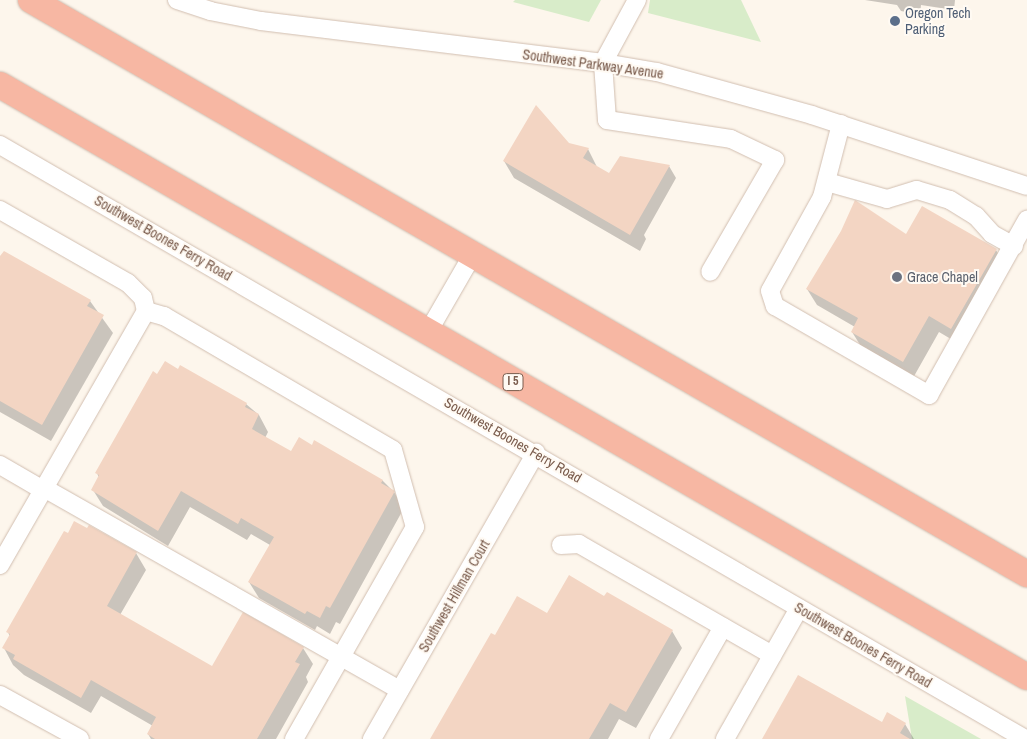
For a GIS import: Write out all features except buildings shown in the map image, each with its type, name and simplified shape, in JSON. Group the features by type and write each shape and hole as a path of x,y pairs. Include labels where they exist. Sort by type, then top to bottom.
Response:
{"highway":[{"path":"31,0 1027,574"},
{"name":"I 5","path":"0,86 1027,677"}],"street":[{"path":"637,0 603,63 607,120 731,139 775,160 710,272"},
{"name":"Southwest Parkway Avenue","path":"185,1 261,21 603,63 734,92 841,124 1027,186"},
{"path":"841,124 827,182 770,291 776,306 929,395 1027,220"},
{"name":"Southwest Boones Ferry Road","path":"0,145 536,453 798,608 1000,733 1025,739"},
{"path":"827,182 887,199 917,190 950,200 976,216 992,234 1014,246"},
{"path":"0,210 128,283 143,298 146,311 0,566"},
{"path":"428,332 473,254"},
{"path":"146,311 164,316 393,450 414,527 294,739"},
{"name":"Southwest Hillman Court","path":"372,739 536,453"},
{"path":"0,465 400,690"},
{"path":"561,545 579,544 772,655"},
{"path":"725,739 798,608"},
{"path":"659,739 723,627"},
{"path":"0,695 80,739"}],"green space":[{"path":"515,0 601,0 589,22 513,2"},
{"path":"650,0 741,0 761,42 648,13"},
{"path":"905,696 981,739 912,739"}],"place":[{"name":"Oregon Tech Parking","path":"895,21"},
{"name":"Grace Chapel","path":"897,277"}]}
